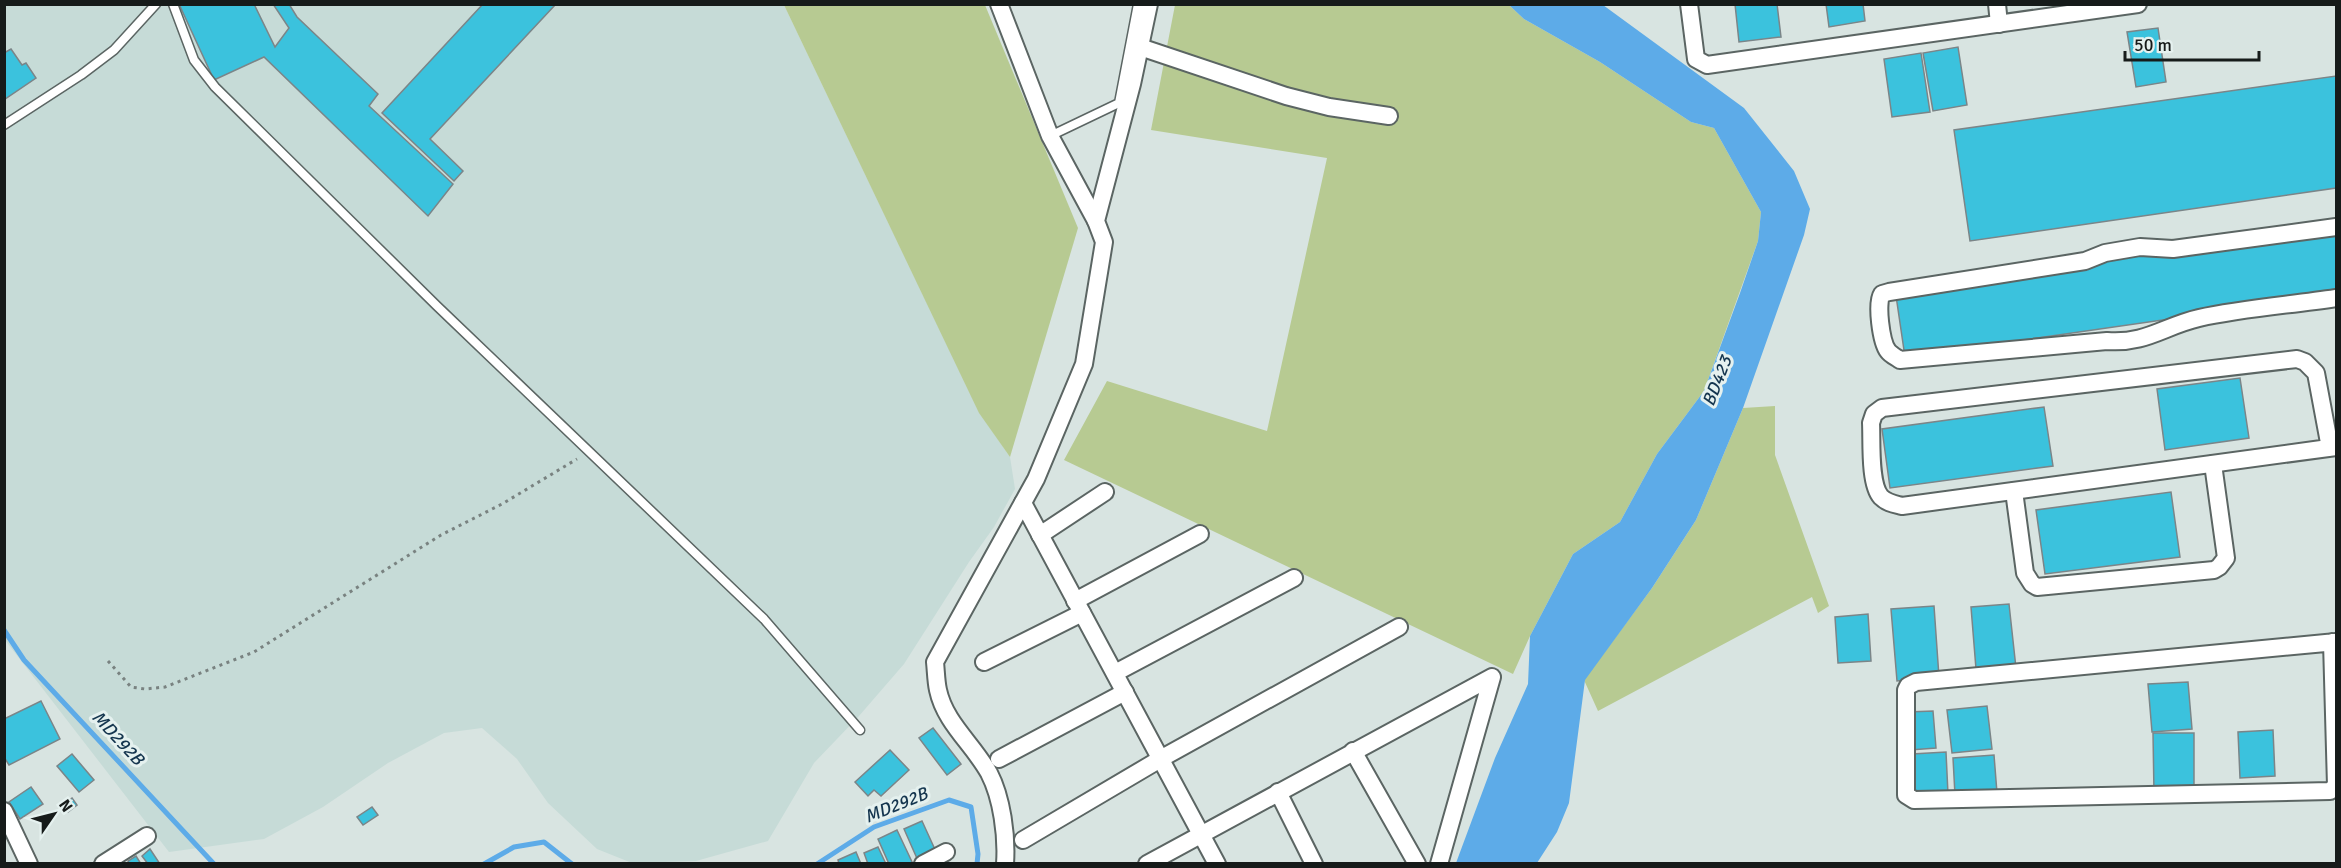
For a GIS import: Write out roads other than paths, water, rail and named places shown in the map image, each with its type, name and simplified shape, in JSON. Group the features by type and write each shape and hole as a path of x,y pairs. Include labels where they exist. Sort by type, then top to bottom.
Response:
{"street":[{"path":"999,4 1050,136 1096,221 1104,242 1084,364 1036,479 936,662 938,690 953,725 989,774 1003,815 1005,864"},
{"path":"1096,221 1149,4"},
{"path":"1689,4 1696,59 1707,65 2138,4"},
{"path":"1997,4 1999,24"},
{"path":"1140,47 1297,99 1329,107 1389,116"},
{"path":"2337,227 2173,249 2140,247 2105,253 2085,261 1889,292 1882,294 1878,304 1885,344 1889,352 1900,360 2107,341 2128,342 2145,339 2201,317 2337,298"},
{"path":"2296,359 2305,362 2316,373 2333,447 1902,506 1889,503 1880,496 1874,485 1870,423 1874,414 1882,408 2296,359"},
{"path":"2014,491 2025,573 2032,584 2037,587 2214,570 2226,558 2213,464"},
{"path":"1040,535 1105,492"},
{"path":"1023,503 1218,864"},
{"path":"984,662 1200,534"},
{"path":"1115,673 1294,578"},
{"path":"1023,840 1162,758 1399,627"},
{"path":"2334,642 2335,789 2319,792 1914,800 1906,795 1906,690 1908,686 1916,682 2334,642"},
{"path":"1147,864 1492,677 1439,864"},
{"path":"999,759 1125,692"},
{"path":"1353,752 1417,864"},
{"path":"1278,792 1314,864"},
{"path":"4,811 9,829 29,864"},
{"path":"103,864 147,836"},
{"path":"923,864 946,852"}],"lane":[{"path":"4,125 81,75 114,50 156,4"},
{"path":"173,4 195,60 215,87 589,452 764,619 860,730"},
{"path":"1050,136 1119,103 1138,4"}],"water":[{"name":"BD423","path":"1509,5 1603,5 1744,108 1794,171 1810,209 1804,235 1743,408 1696,520 1652,588 1585,680 1569,803 1557,832 1537,863 1456,863 1495,758 1528,684 1530,636 1573,554 1620,522 1657,454 1704,391 1758,241 1761,212 1714,128 1691,122 1600,62 1524,19"}],"waterway":[{"name":"MD292B","path":"4,630 24,660 214,864"},
{"name":"MD292B","path":"817,864 874,827 949,800 971,807 978,854 977,864"},
{"name":"MD292B","path":"484,864 514,847 544,842 572,864"}]}
